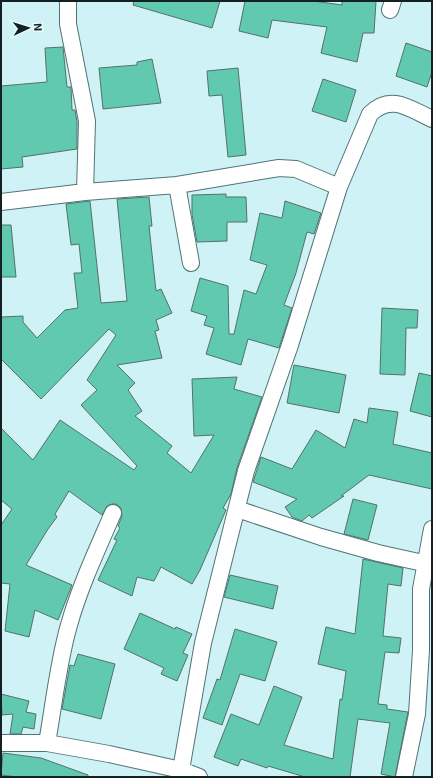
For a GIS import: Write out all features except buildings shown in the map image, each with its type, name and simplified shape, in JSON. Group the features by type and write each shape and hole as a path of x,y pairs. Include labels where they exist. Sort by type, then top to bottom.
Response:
{"street":[{"path":"68,1 68,24 87,121 85,192"},
{"path":"181,770 203,643 246,471 290,345 339,187 370,114 378,106 389,103 400,105 432,119"},
{"path":"1,202 85,192 177,185 279,168 296,169 339,187"},
{"path":"177,185 191,263"},
{"path":"237,508 321,537 429,565"},
{"path":"47,743 62,655 69,625 79,593 113,513"},
{"path":"404,777 417,714 421,650 421,589 429,565 432,529"},
{"path":"1,743 47,743 109,754 181,770 199,777"}]}
